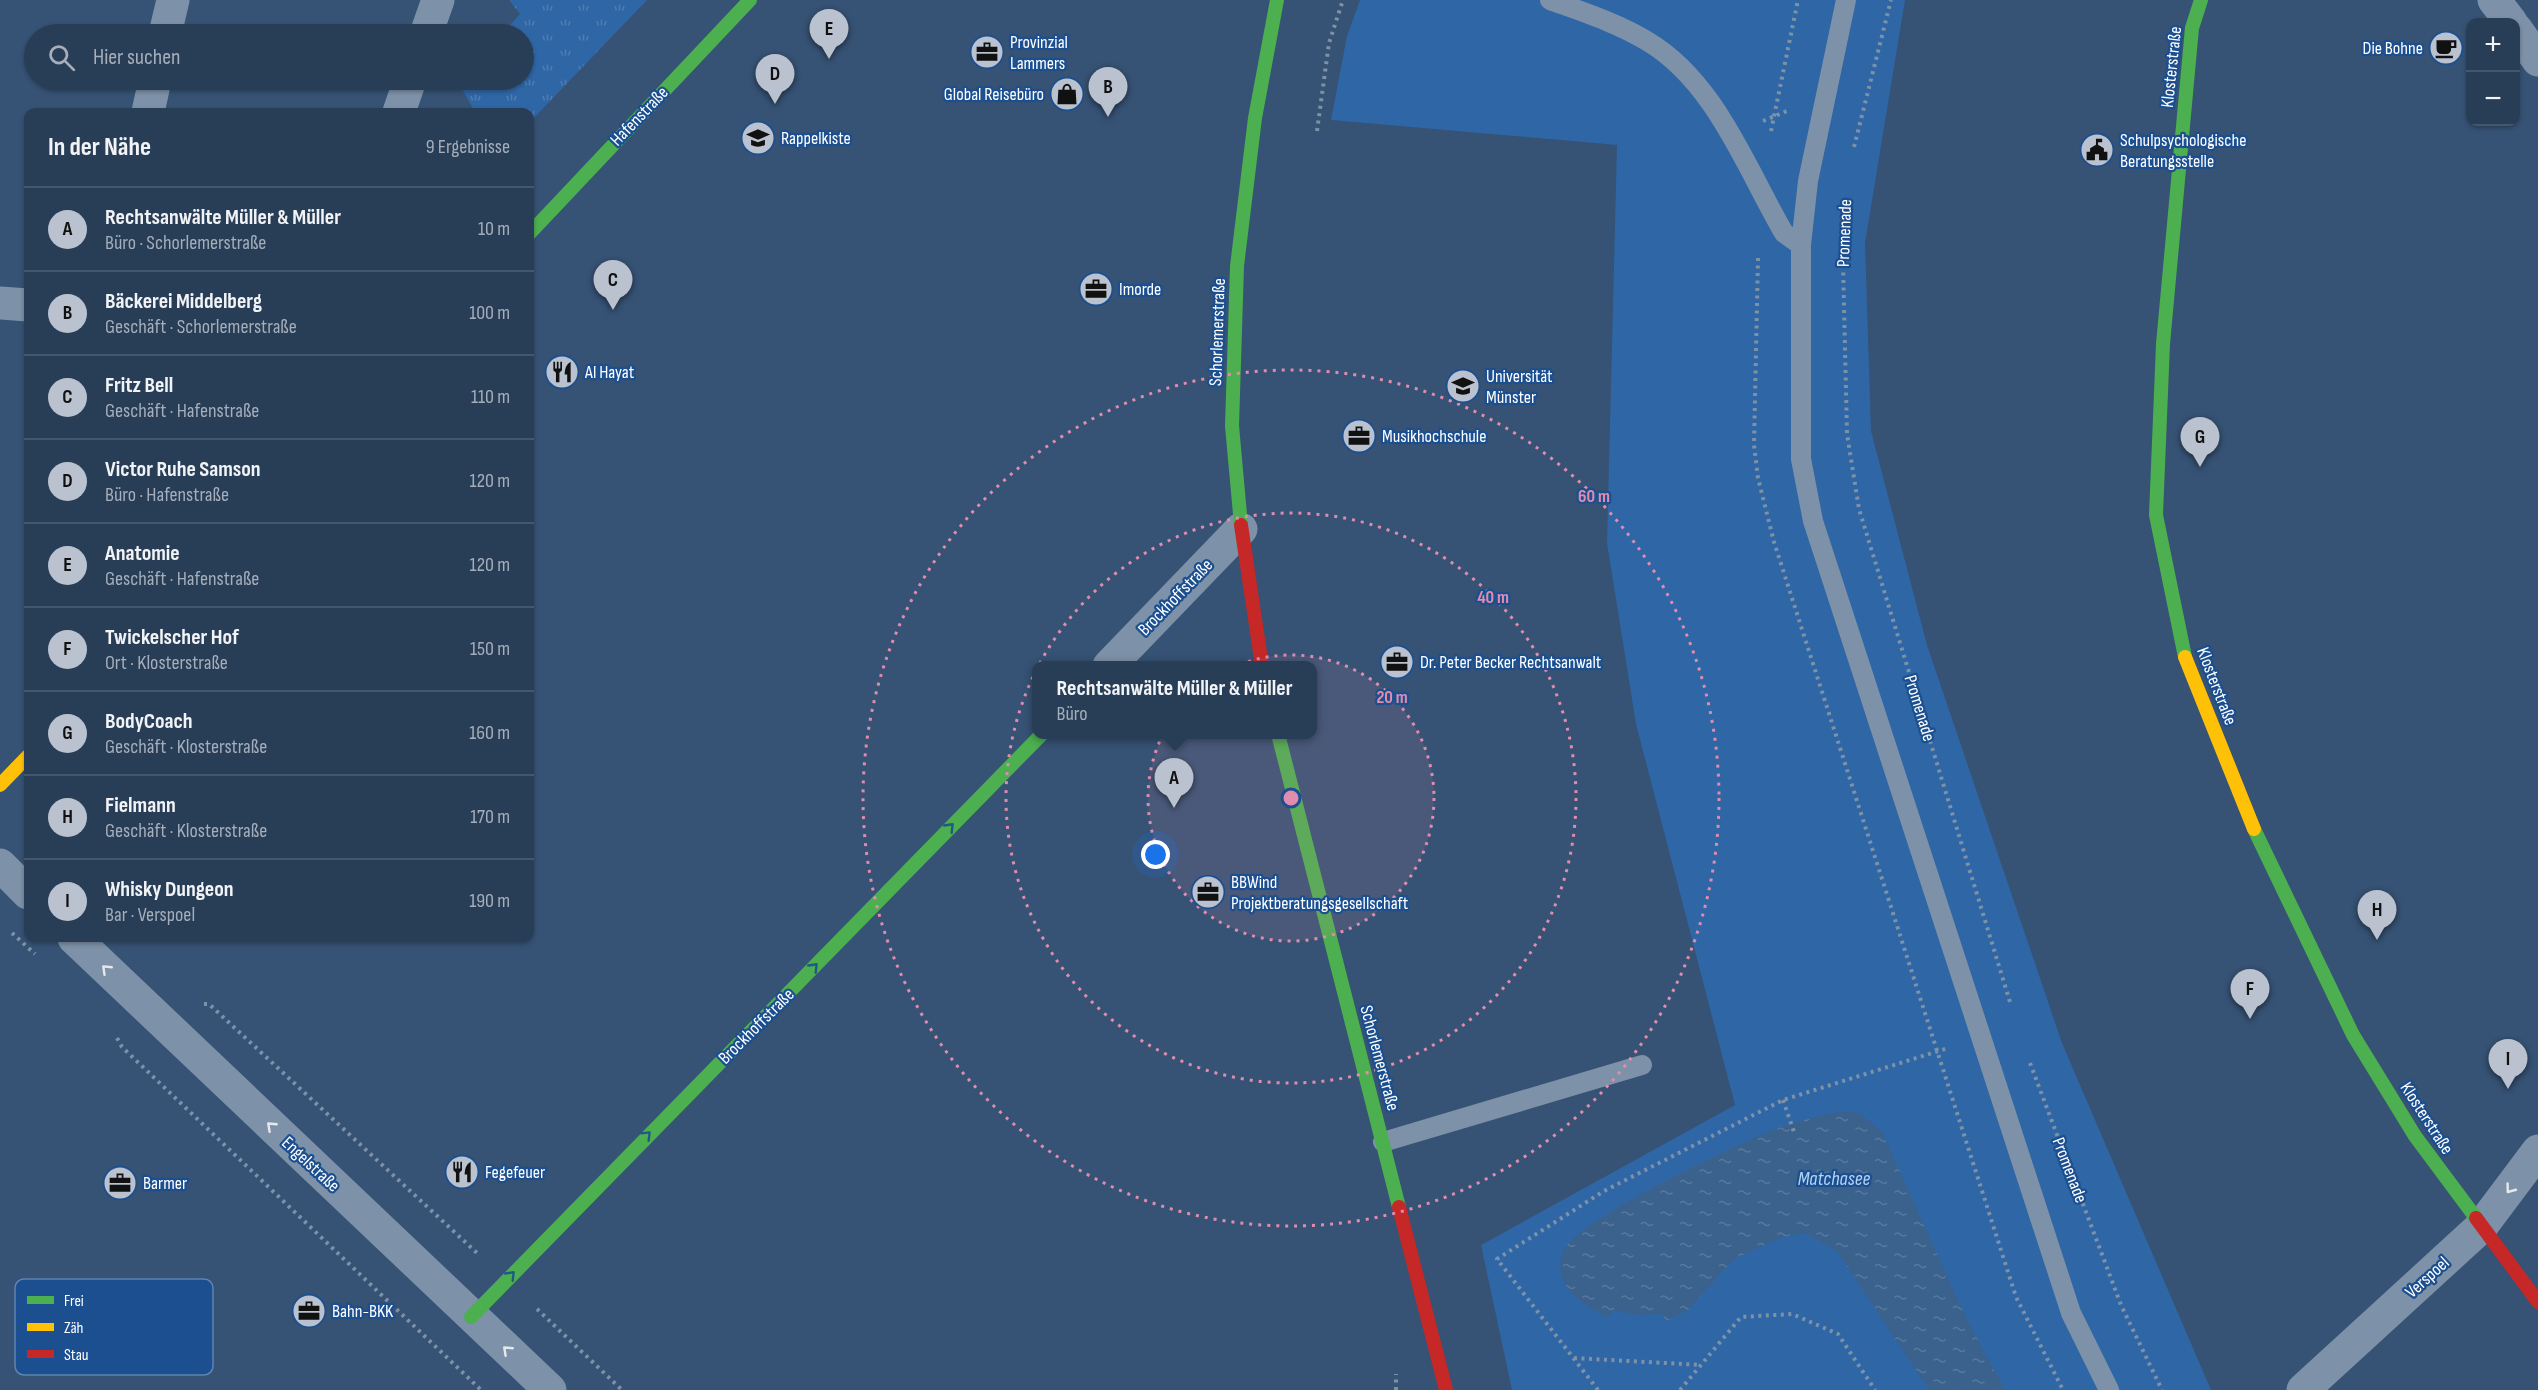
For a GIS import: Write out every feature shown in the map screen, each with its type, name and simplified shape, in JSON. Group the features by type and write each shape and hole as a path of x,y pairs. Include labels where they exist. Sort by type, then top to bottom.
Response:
{"street":[{"path":"167,24 173,0"},
{"path":"430,24 438,0"},
{"name":"Hafenstraße","path":"534,229 750,0"},
{"name":"Schorlemerstraße","path":"1261,661 1241,529 1233,426 1237,266 1255,118 1270,23 1277,0"},
{"name":"Klosterstraße","path":"2201,0 2192,28 2163,344 2156,515 2185,657 2260,843 2353,1035 2415,1136 2538,1302"},
{"path":"2494,0 2508,18"},
{"path":"2520,35 2538,60"},
{"path":"149,108 153,90"},
{"path":"400,108 407,90"},
{"path":"0,303 24,305"},
{"name":"Brockhoffstraße","path":"1114,661 1241,529"},
{"name":"Brockhoffstraße","path":"471,1317 1038,739"},
{"name":"Schorlemerstraße","path":"1279,739 1448,1387"},
{"path":"0,785 24,760"},
{"path":"0,865 24,889"},
{"name":"Engelstraße","path":"78,942 550,1390"},
{"name":"Verspoel","path":"2303,1390 2481,1227 2538,1151"}],"lane":[{"path":"1550,0 1613,24 1648,42 1678,64 1699,88 1721,120 1784,233 1801,245"},
{"path":"1846,0 1808,181 1801,245 1801,459 1814,521 2071,1313 2109,1390"},
{"path":"1383,1142 1642,1065"}],"path":[{"path":"1317,131 1329,43 1343,0"},
{"path":"1852,153 1891,0"},
{"path":"1721,120 1751,124 1773,118 1826,93"},
{"name":"Promenade","path":"1842,214 1847,434 1859,509 2010,1003"},
{"path":"209,1004 622,1390"},
{"path":"1598,1390 1497,1259 1604,1191 1783,1100 1939,1051"},
{"name":"Promenade","path":"2028,1059 2121,1305 2162,1390"},
{"path":"1783,1100 1794,1132"},
{"path":"1680,1390 1742,1317 1792,1314 1838,1334 1875,1390"},
{"path":"1573,1358 1701,1365"}],"green space":[{"path":"509,0 647,0 534,118 534,108 473,108 463,90 534,90 534,24 511,24 520,14"},
{"path":"1360,0 1905,0 1865,243 1871,431 1927,645 2062,1043 2211,1390 1512,1390 1481,1245 1735,1105 1636,724 1607,543 1617,145 1331,120 1347,36"}],"water":[{"name":"Matchasee","path":"1847,1111 1861,1114 1882,1132 1966,1318 2005,1390 1929,1390 1837,1251 1805,1233 1782,1237 1734,1259 1688,1310 1667,1321 1661,1314 1638,1315 1615,1310 1608,1317 1588,1306 1564,1283 1561,1262 1564,1250 1575,1237 1597,1220 1696,1166 1776,1129 1811,1118"}],"traffic: fast":[{"path":"534,229 750,0"},
{"path":"1241,525 1232,426 1237,266 1255,118 1277,0"},
{"path":"2185,657 2156,515 2163,344 2192,28 2201,0"},
{"path":"471,1317 1037,739"},
{"path":"1279,739 1399,1207"},
{"path":"2254,829 2353,1035 2415,1136 2476,1218"}],"traffic: slow":[{"path":"2185,657 2254,829"},
{"path":"0,785 24,760"}],"traffic: jam":[{"path":"1241,525 1261,661"},
{"path":"1399,1207 1446,1390"},
{"path":"2476,1218 2538,1302"}],"place":[{"name":"Die Bohne","path":"2446,48"},
{"name":"Provinzial Lammers","path":"987,52"},
{"name":"Anatomie","path":"829,59"},
{"name":"Global Reisebüro","path":"1067,94"},
{"name":"Victor Ruhe Samson","path":"775,104"},
{"name":"Bäckerei Middelberg","path":"1108,117"},
{"name":"Rappelkiste","path":"758,138"},
{"name":"Schulpsychologische Beratungsstelle","path":"2097,150"},
{"name":"Imorde","path":"1096,289"},
{"name":"Fritz Bell","path":"613,310"},
{"name":"Al Hayat","path":"562,372"},
{"name":"Universität Münster","path":"1463,386"},
{"name":"Musikhochschule","path":"1359,436"},
{"name":"BodyCoach","path":"2200,467"},
{"name":"Dr. Peter Becker Rechtsanwalt","path":"1397,662"},
{"name":"Rechtsanwälte Müller & Müller","path":"1174,808"},
{"name":"BBWind Projektberatungsgesellschaft","path":"1208,892"},
{"name":"Fielmann","path":"2377,940"},
{"name":"Twickelscher Hof","path":"2250,1019"},
{"name":"Whisky Dungeon","path":"2508,1089"},
{"name":"Fegefeuer","path":"462,1172"},
{"name":"Barmer","path":"120,1183"},
{"name":"Bahn-BKK","path":"309,1311"}]}
